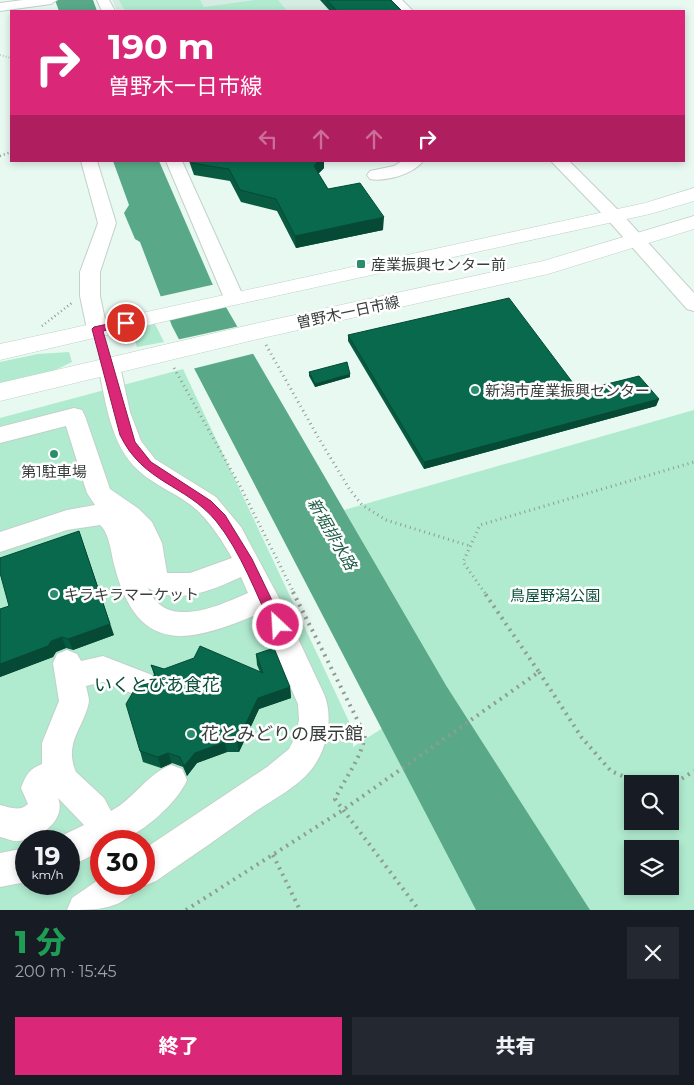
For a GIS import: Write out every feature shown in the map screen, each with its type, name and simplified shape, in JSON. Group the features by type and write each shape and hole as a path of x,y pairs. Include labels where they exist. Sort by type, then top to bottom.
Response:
{"main road":[{"path":"0,358 59,347 101,346 148,317 650,208 694,194"},
{"name":"曽野木一日市線","path":"0,352 101,346 176,347 248,334 548,267 635,242 694,222"},
{"name":"曽野木一日市線","path":"0,392 34,384 101,346"}],"street":[{"path":"0,7 37,4 51,0"},
{"path":"395,0 405,10"},
{"path":"89,162 107,222 92,264 90,296 101,346 130,444 147,465 207,504 232,534 265,598 313,704 314,720 311,738 300,759 278,778 155,862"},
{"path":"174,162 232,298"},
{"path":"376,174 399,170 413,162"},
{"path":"560,162 614,216 635,242 694,305"},
{"path":"0,435 74,416 99,493 105,501 125,512 140,557 158,580 167,585 176,587 188,585 248,563"},
{"path":"0,542 92,514 103,515 110,518 118,532 133,580 145,608 156,618 175,624 196,623 265,598"},
{"path":"188,585 177,597 177,609 183,618 196,623"},
{"path":"103,830 92,809 72,790 60,773 57,743 74,701 69,670 103,669 142,684"},
{"path":"0,821 19,825 35,820 44,803 37,788 38,783 42,779 60,773"},
{"path":"108,830 134,816 171,780"},
{"path":"0,870 15,867"},
{"path":"84,910 106,895"}],"path":[{"path":"39,328 73,303 90,296"},
{"path":"248,334 362,505 386,520 470,546"},
{"path":"624,777 611,771 582,738 463,562 480,525 694,462"},
{"path":"186,910 343,810 539,672"},
{"path":"679,780 694,771"},
{"path":"343,810 420,910"},
{"path":"273,855 300,910"}],"shaded area":[{"path":"112,0 384,0 394,10 117,10"}],"green space":[{"path":"119,0 200,0 204,7 255,0 278,0 286,10 124,10"},
{"path":"154,322 164,342 137,347 131,329"},
{"path":"69,352 72,362 49,373 0,387 0,362 38,354"},
{"path":"183,369 353,730 353,747 447,687 344,510 694,410 694,910 0,910 0,418"}],"water":[{"path":"55,0 93,0 97,10 59,10"},
{"name":"新堀排水路","path":"113,162 159,162 212,283 447,687 590,910 476,910 172,326 140,242 135,239 124,213 129,205"}],"pier":[{"path":"216,284 228,305 166,319 158,297"},
{"path":"240,326 256,353 192,369 176,340"}],"building":[{"path":"327,0 391,0 401,10 336,10"},
{"path":"317,162 314,166 328,189 360,183 384,217 295,236 276,199 240,190 229,169 192,163"},
{"name":"新潟市産業振興センター","path":"509,298 579,391 639,376 659,399 424,462 348,335"},
{"path":"347,362 350,374 315,384 309,372"},
{"name":"キラキラマーケット","path":"79,531 110,624 68,639 62,637 51,641 48,646 0,664 0,609 9,606 0,573 0,558"},
{"name":"花とみどりの展示館","path":"200,646 263,673 256,654 274,648 290,687 258,698 237,742 225,742 195,753 184,766 180,757 168,753 158,757 140,751 126,704 136,687 150,683 155,674 151,665 164,669 194,658"}],"place":[{"name":"産業振興センター前","path":"361,264"},
{"name":"新潟市産業振興センター","path":"475,390"},
{"name":"第1駐車場","path":"54,454"},
{"name":"キラキラマーケット","path":"54,594"},
{"name":"花とみどりの展示館","path":"191,734"}],"route":[{"path":"126,323 97,329 106,355 125,435 147,465 207,504 221,518 248,563 278,625"}],"park label":[{"name":"鳥屋野潟公園","path":"555,595"},
{"name":"いくとぴあ食花","path":"157,685"}]}
